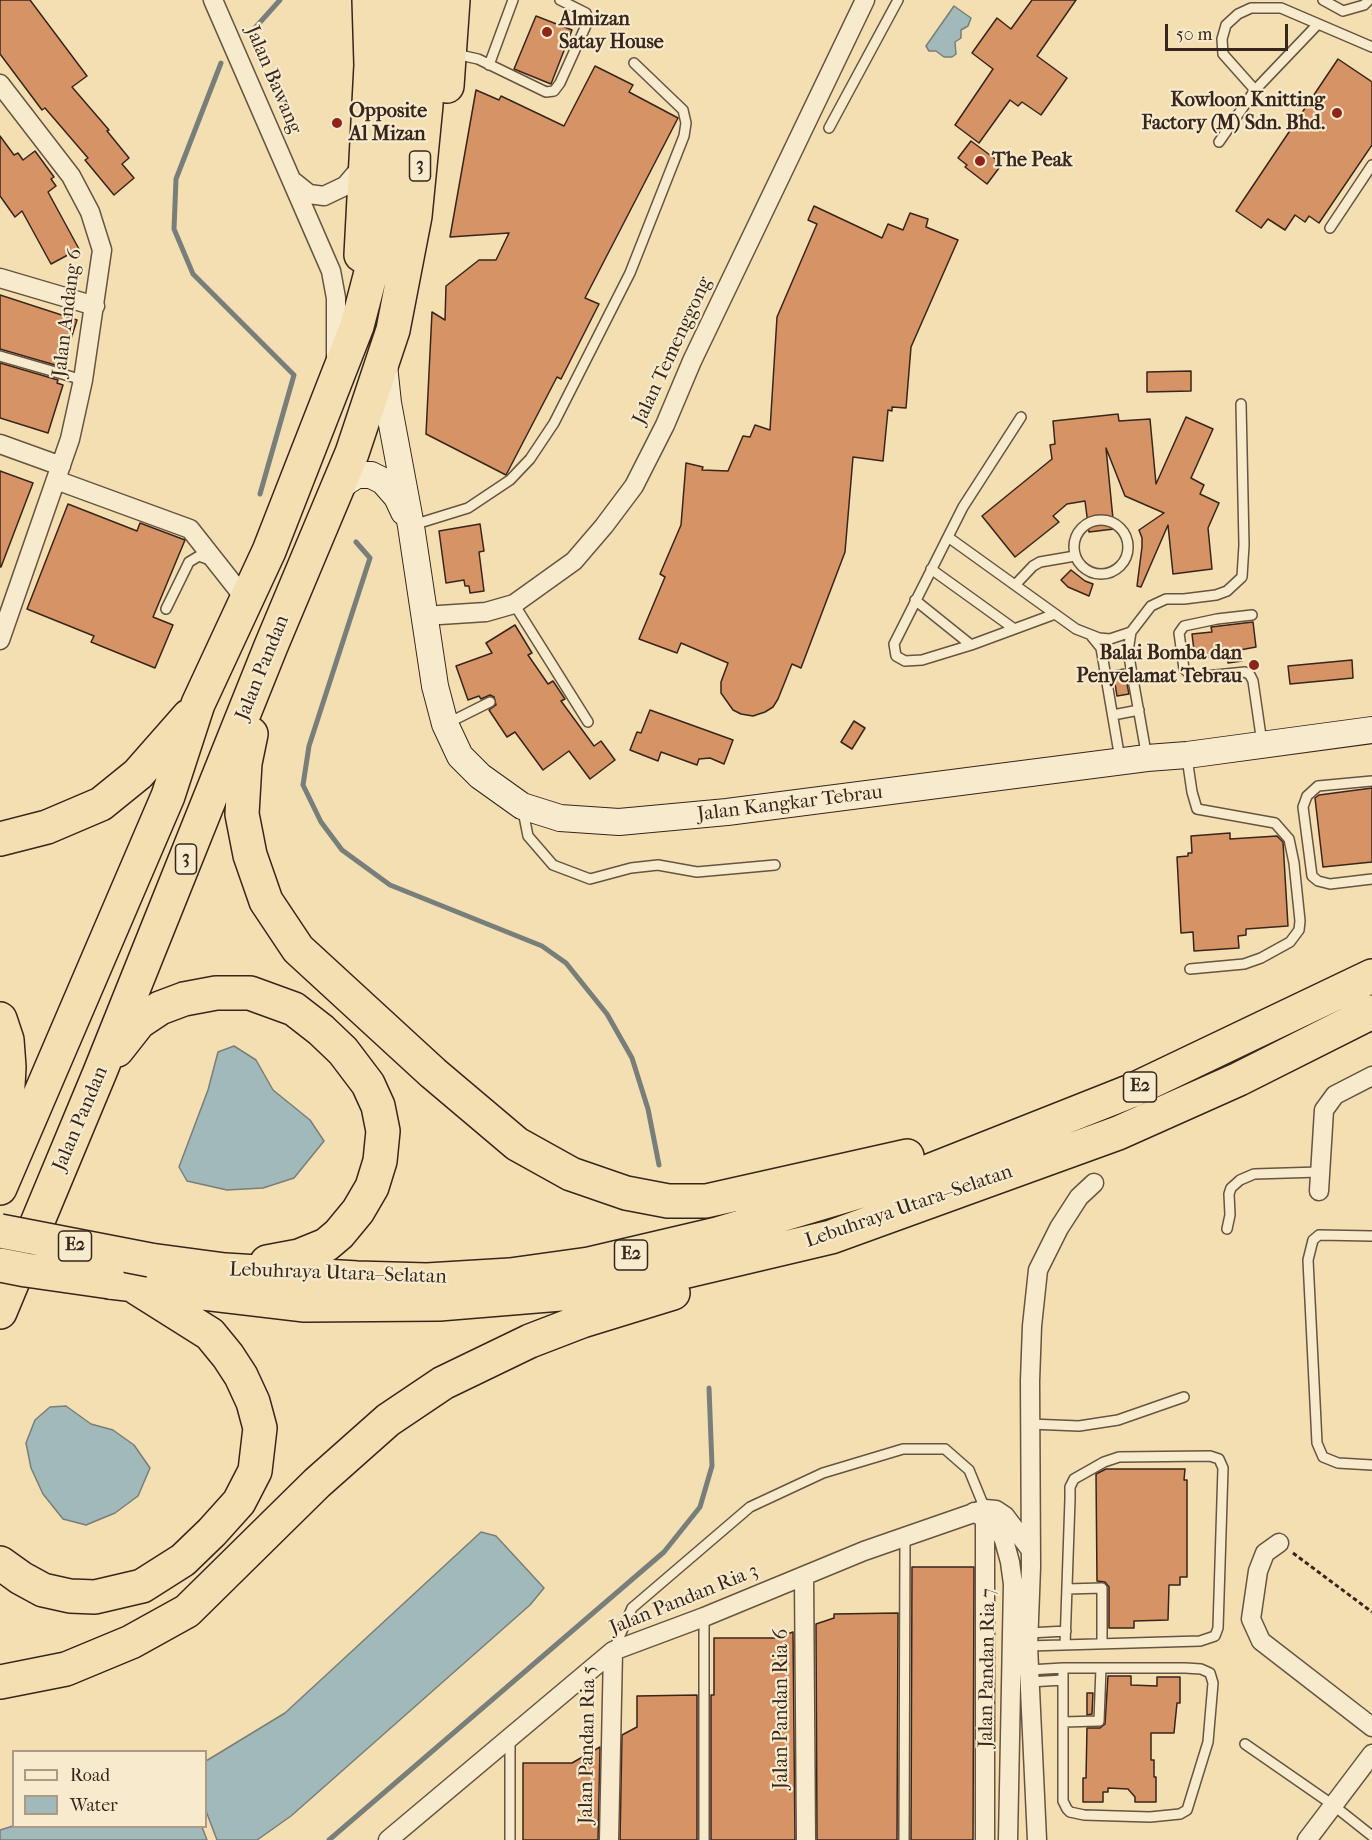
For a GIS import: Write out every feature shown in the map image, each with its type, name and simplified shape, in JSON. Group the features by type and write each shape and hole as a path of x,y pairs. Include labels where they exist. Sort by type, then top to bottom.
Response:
{"highway":[{"path":"357,326 371,65 369,0"},
{"name":"3","path":"2,1185 168,796 237,588 269,551 357,326 387,211 399,119 399,0"},
{"name":"Jalan Pandan","path":"0,1312 352,453 388,344 415,216 426,105 428,0"},
{"path":"388,344 417,268 432,203 443,132 453,0"},
{"path":"271,646 244,763 242,814 250,855 266,901 298,949 433,1073 517,1144 571,1174 626,1193 668,1201 706,1201 939,1149 1021,1135"},
{"path":"0,839 47,827 101,804 138,774 198,704"},
{"name":"Lebuhraya Utara–Selatan","path":"131,1275 225,1270 426,1280 510,1275 589,1264 717,1234 929,1171 1131,1092 1372,976"},
{"path":"100,1072 139,1022 160,1008 184,999 216,993 250,993 294,1009 321,1030 343,1052 368,1084 378,1106 383,1131 380,1161 372,1187 358,1211 339,1234 326,1245 283,1260 252,1263 225,1270"},
{"name":"Lebuhraya Utara–Selatan","path":"131,1275 305,1305 439,1304 585,1292 649,1280 831,1237 1118,1133 1239,1079 1372,1012"},
{"path":"0,1019 7,1040 9,1067 2,1185"},
{"name":"E2","path":"0,1231 131,1275"},
{"path":"0,1682 66,1669 131,1642 187,1611 317,1483 388,1420 443,1383 530,1341 582,1321 666,1295 831,1237"},
{"path":"0,1265 27,1270 131,1275 157,1302 210,1334 242,1376 253,1402 260,1428 255,1471 239,1502 183,1560 142,1586 95,1598 70,1596 43,1590 0,1563"}],"street":[{"name":"Jalan Bawang","path":"213,0 327,261 333,281 337,320 335,379"},
{"name":"Jalan Temenggong","path":"424,616 486,612 514,604 574,561 634,486 665,425 692,361 865,0"},
{"name":"Jalan Andang 6","path":"0,84 70,176 90,212 102,250 83,380 70,440 0,640"},
{"path":"291,179 309,194 324,196 345,186 365,161"},
{"path":"0,278 95,306"},
{"name":"Jalan Kangkar Tebrau","path":"388,344 388,403 411,526 435,686 446,724 460,756 480,776 522,806 560,818 619,822 794,804 1372,730"},
{"path":"0,444 58,473 190,529 237,588"},
{"name":"Jalan Kangkar Tebrau","path":"338,487 357,475 370,475 383,481 397,497 411,526"},
{"path":"1319,1191 1324,1110 1335,1095 1372,1076"},
{"name":"Jalan Pandan Ria 7","path":"1034,1836 1028,1640 1031,1348 1038,1270 1059,1228 1079,1197 1094,1183"},
{"path":"985,1840 981,1513 996,1510 1005,1516 1030,1549"},
{"name":"Jalan Pandan Ria 7","path":"981,1513 997,1526 1004,1539 1010,1562 1012,1584 1008,1840"},
{"name":"Jalan Pandan Ria 3","path":"388,1840 409,1831 510,1737 613,1652 864,1551 981,1513"},
{"path":"1279,1543 1265,1553 1258,1571 1251,1619 1261,1641 1372,1727"},
{"name":"Jalan Pandan Ria 6","path":"804,1577 806,1840"},
{"name":"Jalan Pandan Ria 5","path":"609,1840 613,1652"},
{"path":"1307,1840 1372,1754"}],"lane":[{"path":"489,65 513,0"},
{"path":"450,52 478,59 546,92 554,91 560,83 588,21 586,13 560,0"},
{"path":"828,128 898,0"},
{"path":"1323,0 1343,11 1364,5 1369,0"},
{"path":"1255,90 1223,54 1222,39 1226,25 1238,14 1251,8 1281,8 1372,47"},
{"path":"1219,142 1255,90 1318,24"},
{"path":"411,526 468,508 510,480 530,459 554,423 630,273 684,136 686,123 683,110 633,63"},
{"path":"1330,228 1372,165"},
{"path":"0,356 83,380"},
{"path":"1147,758 1128,651 1131,632 1151,606 1166,599 1215,595 1227,591 1242,577 1244,545 1241,404"},
{"path":"1021,417 963,507 894,644 896,656 905,661 922,660 971,645 1055,614"},
{"path":"1103,519 1113,522 1122,528 1127,537 1126,558 1120,567 1110,572 1100,574 1089,571 1075,556 1074,545 1077,535 1083,526 1092,521 1103,519"},
{"path":"948,537 1076,629 1090,636 1110,639 1131,632"},
{"path":"166,609 189,562 199,556 215,561"},
{"path":"1015,585 1040,562 1075,556"},
{"path":"931,569 1013,628"},
{"path":"915,600 971,645"},
{"path":"514,604 588,722"},
{"path":"1252,615 1217,619 1185,627 1179,633 1184,669 1191,675 1196,677 1245,672 1250,675 1253,681 1263,745"},
{"path":"1090,636 1101,648 1120,761"},
{"path":"446,724 490,702"},
{"path":"1113,715 1139,710"},
{"path":"1187,755 1197,810 1275,823 1289,839 1294,862 1300,921 1299,930 1290,942 1261,958 1244,964 1190,969"},
{"path":"1372,781 1318,786 1307,796 1303,807 1312,876 1318,881 1330,884 1372,879"},
{"path":"522,806 528,836 552,865 590,879 631,868 658,865 697,872 775,865"},
{"path":"1227,1229 1230,1215 1229,1194 1231,1188 1240,1180 1254,1174 1319,1172"},
{"path":"1372,1236 1319,1235 1313,1240 1308,1260 1317,1443 1323,1457 1338,1463 1372,1465"},
{"path":"1030,1424 1078,1426 1118,1420 1184,1397"},
{"path":"613,1652 632,1608 750,1507 824,1473 903,1449 945,1449 969,1470 981,1513"},
{"path":"1028,1640 1065,1645 1200,1641 1215,1636 1218,1628 1223,1468 1219,1459 1210,1456 1119,1457 1104,1462 1074,1479 1070,1487 1065,1645"},
{"path":"904,1840 905,1536"},
{"path":"1067,1589 1102,1588 1102,1644"},
{"path":"704,1617 704,1840"},
{"path":"1028,1640 1066,1631"},
{"path":"1029,1676 1063,1668 1185,1668 1202,1669 1210,1673 1213,1683 1208,1742 1190,1807 1180,1814 1150,1817 1084,1815 1070,1812 1064,1801 1063,1668"},
{"path":"1063,1722 1099,1721 1101,1668"},
{"path":"1029,1676 1063,1680"},
{"path":"510,1737 510,1840"},
{"path":"1245,1744 1333,1805 1372,1836"}],"path":[{"path":"1279,1543 1372,1612"}],"water":[{"path":"954,6 971,18 968,26 961,30 961,38 955,42 956,54 952,57 944,57 936,51 929,51 926,46"},
{"path":"234,1046 256,1060 273,1090 310,1120 324,1141 294,1178 263,1188 227,1190 187,1181 179,1167 208,1090 218,1052"},
{"path":"66,1406 91,1424 113,1430 134,1445 150,1468 138,1496 115,1513 86,1525 63,1519 43,1494 31,1468 26,1443 35,1420 50,1407"},
{"path":"481,1532 496,1536 544,1588 530,1605 291,1816 257,1840 217,1840 207,1814 207,1760 285,1713"},
{"path":"12,1826 202,1828 207,1840 0,1840 0,1830"}],"building":[{"path":"0,0 30,0 87,76 72,87 109,130 107,131 129,158 122,164 134,178 114,195 85,160 88,158 45,108 42,110 0,54"},
{"path":"1032,0 1076,0 1037,56 1067,78 1041,115 1022,102 1018,106 1010,100 979,143 955,125 993,69 972,53 997,18 1011,29"},
{"path":"536,16 572,30 551,84 514,69"},
{"name":"Kowloon Knitting Factory (M) Sdn. Bhd.","path":"1338,59 1372,82 1372,145 1319,223 1309,216 1305,222 1295,215 1285,230 1268,219 1261,228 1236,211"},
{"path":"595,66 633,85 629,92 678,118 585,298 599,304 561,379 557,377 506,475 426,434 432,312 445,320 446,286 479,260 496,260 509,233 450,237 476,90 499,100 501,96 564,126"},
{"path":"0,136 14,155 18,153 23,160 35,151 54,177 51,179 56,186 48,192 79,249 51,264 22,211 15,217 0,196"},
{"name":"The Peak","path":"971,141 1002,164 987,184 965,167 967,165 958,158"},
{"path":"814,206 882,238 888,224 903,230 910,213 928,219 926,227 958,240 911,347 906,408 892,407 892,411 888,410 883,461 853,457 845,552 801,668 792,664 773,707 753,716 733,710 721,693 721,682 728,663 681,643 677,653 639,639 665,577 660,574 681,525 686,463 703,467 702,470 728,471 743,436 750,437 755,425 770,430 777,317 817,224 808,220"},
{"path":"0,295 77,320 62,367 0,349"},
{"path":"0,363 58,380 57,383 63,385 48,433 0,418"},
{"path":"1191,371 1191,391 1147,392 1147,372"},
{"path":"1118,414 1119,421 1150,419 1156,484 1186,417 1213,429 1191,478 1204,485 1200,494 1219,503 1208,528 1212,569 1173,574 1168,525 1141,587 1137,586 1142,547 1139,530 1164,513 1125,496 1106,448 1114,529 1089,532 1085,501 1067,504 1053,516 1059,522 1015,557 982,516 1052,459 1050,445 1055,444 1053,421"},
{"path":"0,471 33,483 1,567 0,567"},
{"path":"68,504 137,531 140,523 185,540 153,617 173,625 155,668 91,642 94,636 27,609"},
{"path":"480,524 484,551 479,552 484,591 470,593 469,586 465,586 464,580 446,583 439,531"},
{"path":"1071,570 1093,584 1089,596 1068,587 1061,580"},
{"path":"1253,622 1256,647 1240,650 1242,661 1228,663 1227,655 1195,659 1192,634 1212,632 1211,627"},
{"path":"515,625 532,653 528,655 548,684 553,681 565,699 561,701 594,746 601,741 615,760 590,779 569,751 543,770 515,732 507,737 489,710 496,705 494,697 490,695 481,699 479,696 468,700 456,666 492,653 486,643"},
{"path":"1352,660 1353,678 1290,684 1288,666"},
{"path":"1124,669 1129,694 1117,696 1113,671"},
{"path":"650,710 733,740 724,764 710,758 699,759 697,765 661,752 658,761 630,750 637,732 641,733"},
{"path":"854,721 865,728 852,749 841,742"},
{"path":"1372,788 1372,862 1323,867 1315,798 1319,795"},
{"path":"1230,833 1230,839 1277,836 1283,842 1288,926 1246,929 1246,935 1238,936 1239,948 1194,951 1193,932 1181,933 1177,857 1188,856 1188,853 1192,853 1191,836"},
{"path":"1106,1469 1185,1469 1187,1577 1180,1577 1180,1585 1169,1585 1168,1620 1134,1621 1134,1628 1109,1628 1109,1587 1105,1582 1097,1581 1096,1474"},
{"path":"912,1567 974,1567 973,1840 911,1840"},
{"path":"898,1613 897,1840 817,1840 816,1624 834,1618 834,1614"},
{"path":"793,1632 795,1840 711,1840 711,1695 714,1695 714,1638 775,1638"},
{"path":"1108,1676 1131,1676 1131,1685 1157,1686 1157,1677 1180,1677 1180,1703 1177,1703 1174,1733 1151,1733 1151,1760 1154,1760 1156,1802 1135,1802 1135,1797 1128,1789 1108,1788 1108,1792 1103,1792 1103,1802 1083,1802 1087,1728 1100,1728 1105,1724"},
{"path":"1087,1693 1093,1693 1092,1714 1087,1715"},
{"path":"697,1695 697,1840 620,1840 622,1735 637,1727 637,1696"},
{"path":"600,1747 598,1840 523,1840 523,1763 572,1763"}],"waterway":[{"path":"254,29 280,0"},
{"path":"221,63 176,179 174,229 193,274 294,375 260,494"},
{"path":"356,542 370,558 309,746 303,785 321,822 342,850 390,885 542,946 566,963 607,1014 632,1058 648,1109 659,1165"},
{"path":"329,1840 664,1552 700,1507 712,1466 709,1388"}],"place":[{"name":"Almizan Satay House","path":"547,32"},
{"name":"Kowloon Knitting Factory (M) Sdn. Bhd.","path":"1337,113"},
{"name":"Opposite Al Mizan","path":"337,123"},
{"name":"The Peak","path":"980,161"},
{"name":"Balai Bomba dan Penyelamat Tebrau","path":"1254,665"}]}
